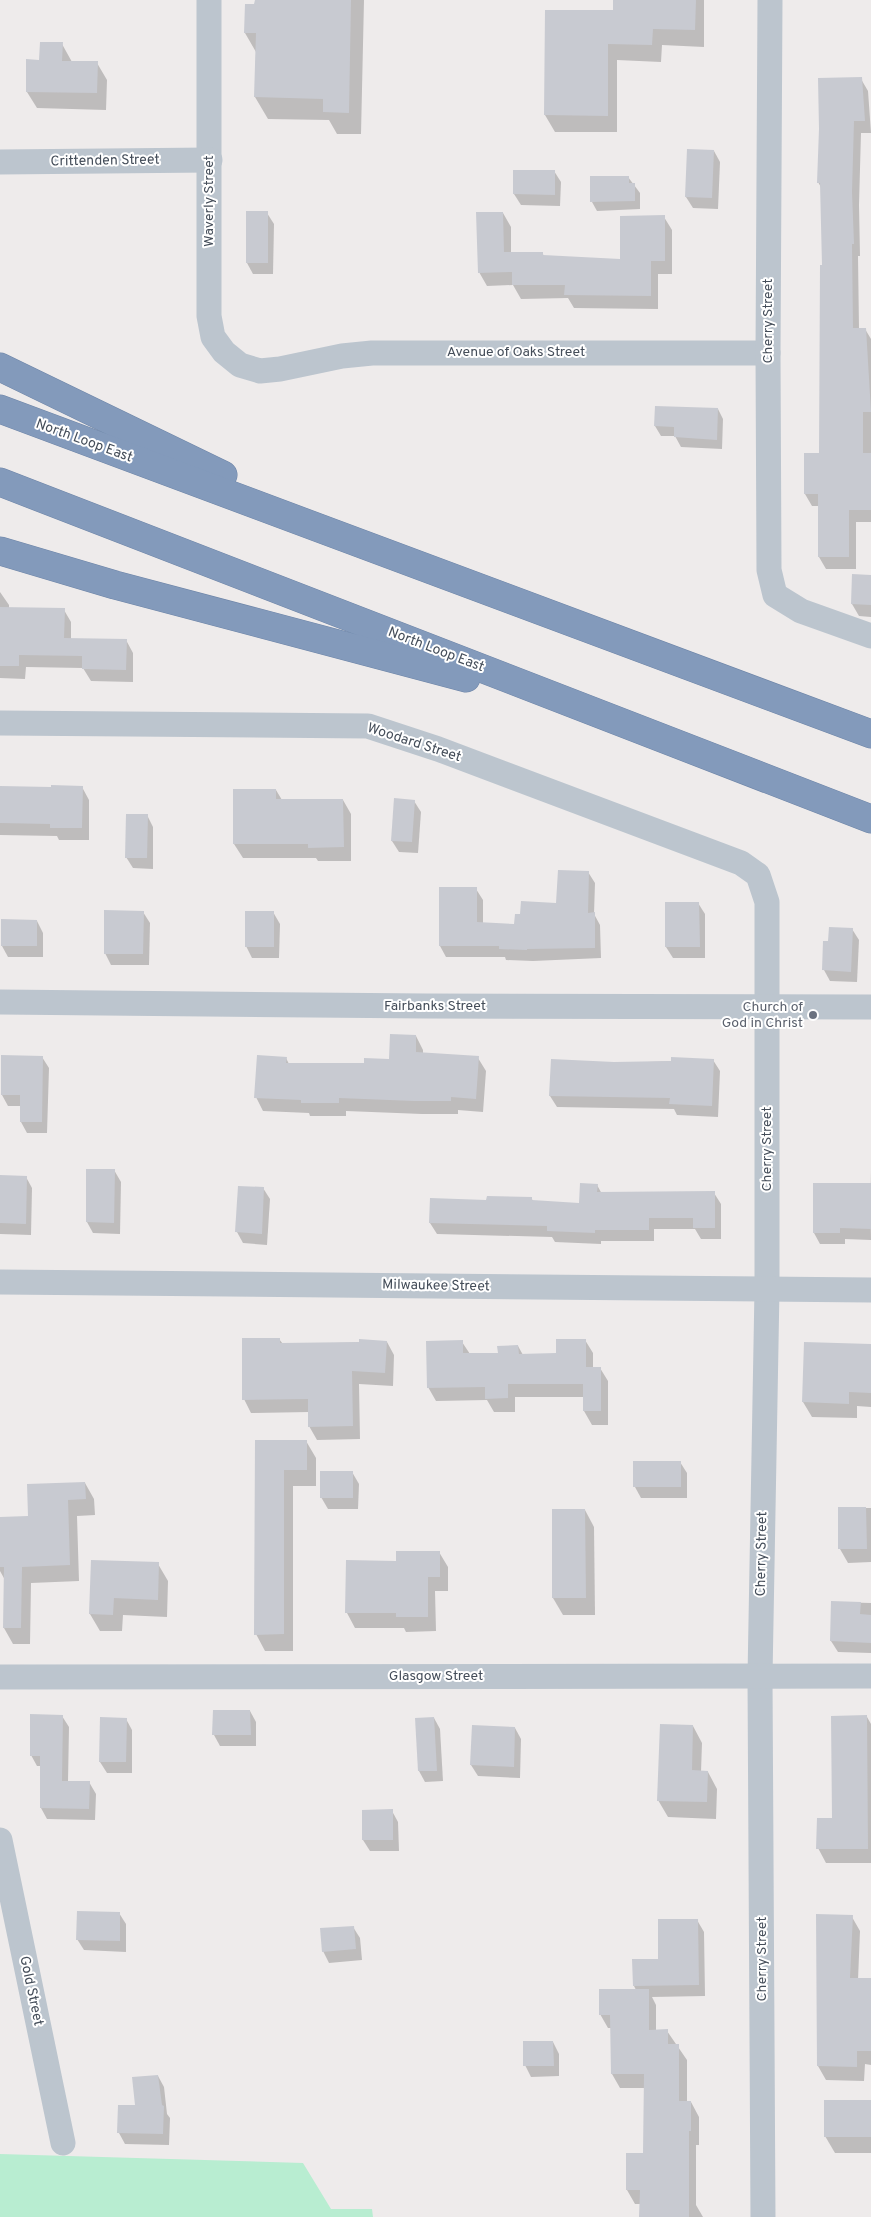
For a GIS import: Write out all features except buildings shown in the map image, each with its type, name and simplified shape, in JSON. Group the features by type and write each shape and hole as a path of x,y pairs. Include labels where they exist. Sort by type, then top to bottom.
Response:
{"highway":[{"path":"0,367 370,547"},
{"name":"North Loop East","path":"0,409 871,734"},
{"name":"North Loop East","path":"0,482 871,819"},
{"path":"0,550 115,586 602,714"}],"street":[{"name":"Waverly Street","path":"209,0 209,316 214,337 224,352 240,365 265,370"},
{"name":"Cherry Street","path":"770,0 769,570 775,595 801,611 871,636"},
{"name":"Crittenden Street","path":"0,162 210,160"},
{"name":"Avenue of Oaks Street","path":"265,370 342,356 372,353 768,353"},
{"name":"Woodard Street","path":"0,724 368,726 438,749 741,863 758,875 764,891"},
{"name":"Cherry Street","path":"763,2217 760,1677 767,1289 767,902 764,891"},
{"name":"Fairbanks Street","path":"0,1002 416,1006 871,1007"},
{"name":"Milwaukee Street","path":"0,1282 871,1290"},
{"name":"Glasgow Street","path":"0,1677 871,1676"},
{"name":"Gold Street","path":"0,1840 63,2143"}],"green space":[{"path":"0,2154 303,2163 331,2209 372,2209 373,2217 0,2217"}],"place":[{"name":"Church of God in Christ","path":"813,1015"}]}
